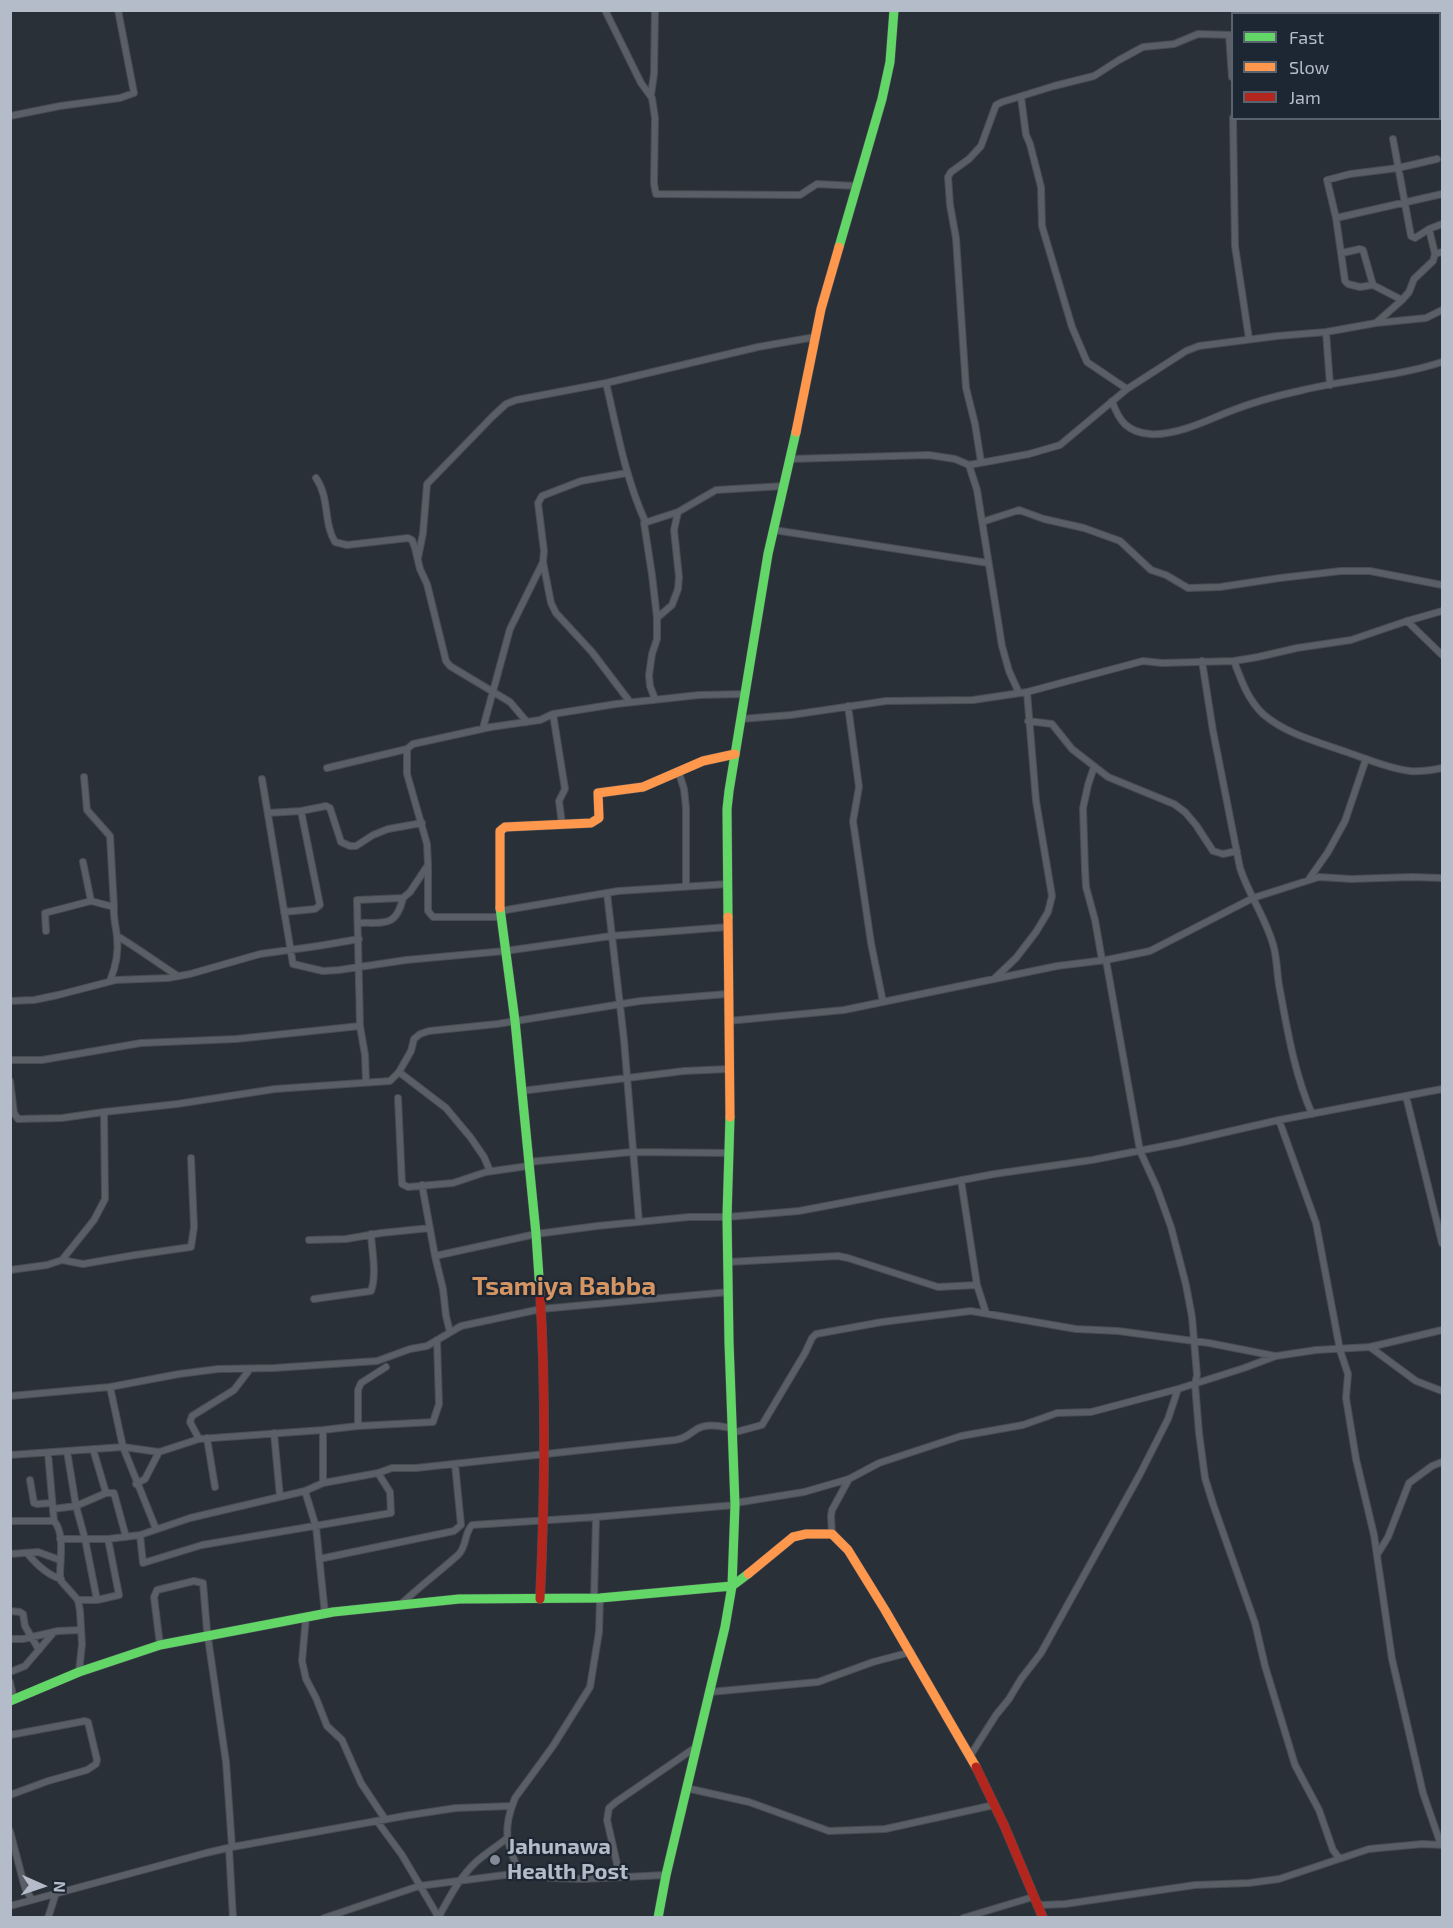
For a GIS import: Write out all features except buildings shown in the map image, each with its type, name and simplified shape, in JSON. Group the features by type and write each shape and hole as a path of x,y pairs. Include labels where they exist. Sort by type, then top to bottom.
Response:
{"street":[{"path":"10,116 120,98 134,93 118,10"},
{"path":"605,10 641,83 651,96"},
{"path":"656,10 654,81 651,96 654,118 656,194 800,195 817,184 856,186"},
{"path":"658,1917 732,1586 735,1504 731,1431 727,1217 730,1153 727,809 774,530 821,309 882,99 890,62 894,10"},
{"path":"981,462 966,388 956,238 948,177 981,146 996,105 1094,76 1143,47 1174,44 1198,34 1231,35"},
{"path":"1020,97 1026,135 1041,187 1042,226 1072,327 1088,362 1127,389"},
{"path":"1233,120 1235,246 1249,339"},
{"path":"1393,139 1411,236 1414,238 1443,224"},
{"path":"1402,300 1372,285 1360,287 1345,281 1336,218 1327,180 1437,159"},
{"path":"1336,218 1443,194"},
{"path":"1376,323 1402,300 1409,292 1414,279 1439,253 1429,229"},
{"path":"1342,253 1363,250 1372,285"},
{"path":"1433,316 1443,310"},
{"path":"790,459 929,455 955,459 969,465 1029,454 1060,445 1127,389 1186,351 1199,346 1326,332 1433,316 1443,319"},
{"path":"1326,332 1330,385"},
{"path":"418,558 423,533 427,484 507,404 516,400 606,383 758,347 815,337"},
{"path":"1112,401 1117,417 1125,426 1134,431 1152,434 1205,423 1227,412 1272,398 1330,385 1419,370 1443,362"},
{"path":"606,383 627,473 645,521 643,527 657,618 657,639 649,675 655,699"},
{"path":"969,465 977,490 1002,646 1009,672 1019,693"},
{"path":"627,473 581,482 542,496 538,503 544,552 543,562 549,596 556,613 592,652 630,702"},
{"path":"316,478 322,486 334,542 347,545 408,538 412,540 427,584 446,661 450,666 510,702 527,722"},
{"path":"645,521 678,512 716,490 784,486"},
{"path":"982,522 1019,510 1044,519 1084,528 1120,541 1151,570 1166,575 1188,588 1220,587 1341,571 1370,572 1443,585"},
{"path":"657,618 672,605 678,589 679,577 674,542 678,512"},
{"path":"774,530 988,562"},
{"path":"483,728 510,629 543,562"},
{"path":"741,719 791,715 886,701 972,700 1027,692 1143,662 1234,661 1351,640 1443,611"},
{"path":"1407,621 1443,655"},
{"path":"1202,661 1237,851 1245,883 1267,924 1274,949 1278,982 1300,1084 1312,1114"},
{"path":"1234,661 1242,684 1256,706 1268,717 1296,734 1366,759 1410,771 1443,768"},
{"path":"994,980 1016,958 1036,932 1048,912 1052,896 1036,801 1027,692"},
{"path":"327,768 407,749 413,744 483,728 540,720 554,714 655,699 745,694"},
{"path":"848,706 859,787 853,821 871,943 883,1002"},
{"path":"554,714 565,789 559,801 562,824"},
{"path":"1028,721 1052,724 1072,749 1108,777 1173,804 1185,812 1214,851 1223,854 1237,851"},
{"path":"407,749 407,774 427,844 428,911 433,917 501,914 607,893 728,884"},
{"path":"540,1599 544,1520 543,1344 536,1233 515,1021 501,914 500,831 505,827 591,823 599,818 598,793 643,787 703,761 735,754"},
{"path":"1308,880 1328,852 1345,821 1366,759"},
{"path":"1094,767 1083,808 1086,887 1104,960 1140,1151 1171,1227 1190,1307 1203,1467 1213,1504 1255,1623 1265,1666 1295,1765 1319,1810 1333,1850 1340,1858"},
{"path":"679,773 686,808 686,886"},
{"path":"84,777 87,810 110,836 113,917 117,936 117,962 111,981"},
{"path":"262,779 293,964 302,967 323,971 339,970 611,936 728,927"},
{"path":"268,813 301,811 326,806 330,808 341,842 350,846 356,846 388,829 422,822"},
{"path":"284,912 315,909 320,905 301,811"},
{"path":"83,862 91,901"},
{"path":"358,923 393,920 400,912 403,898 410,892 428,865"},
{"path":"728,1021 844,1010 1057,966 1150,951 1253,898 1319,877 1443,878"},
{"path":"607,893 627,1077 639,1222"},
{"path":"366,1082 365,1055 360,1026 357,900 403,898"},
{"path":"46,931 45,913 91,901 114,907"},
{"path":"117,936 178,976"},
{"path":"10,1001 34,1000 111,981 178,976 209,970 260,954 358,939"},
{"path":"10,1081 14,1113 18,1119 62,1118 275,1089 390,1081 399,1072 411,1051 414,1039 429,1031 619,1005 728,994"},
{"path":"11,1060 42,1060 141,1043 224,1040 360,1026"},
{"path":"521,1091 627,1077 728,1069"},
{"path":"399,1072 446,1108 471,1138 490,1171"},
{"path":"435,1256 536,1233 689,1217 727,1217 799,1210 961,1180 1140,1151 1279,1120 1443,1089"},
{"path":"1406,1096 1443,1243"},
{"path":"398,1098 402,1184 408,1187 453,1183 490,1171 528,1164 632,1152 730,1153"},
{"path":"62,1260 94,1220 105,1199 104,1112"},
{"path":"963,1917 1034,1900 1042,1905 1065,1905 1184,1886 1250,1883 1279,1879 1369,1849 1422,1844 1442,1845 1423,1793 1392,1659 1374,1535 1356,1459 1346,1398 1348,1374 1340,1350 1314,1216 1279,1120"},
{"path":"10,1270 47,1265 62,1260 83,1264 191,1247 194,1227 192,1158"},
{"path":"961,1180 977,1286 986,1313"},
{"path":"422,1185 450,1332"},
{"path":"309,1240 346,1239 370,1234 430,1228"},
{"path":"314,1299 371,1291 373,1266 370,1234"},
{"path":"728,1262 838,1256 938,1287 977,1286"},
{"path":"10,1396 110,1387 219,1369 377,1361 410,1349 427,1346 461,1326 541,1309 729,1292"},
{"path":"60,1539 108,1539 140,1535 199,1516 304,1491 323,1483 378,1473 392,1468 416,1468 683,1439 698,1428 708,1425 731,1431 762,1425 816,1334 882,1322 971,1311 1076,1329 1118,1331 1193,1341 1276,1356"},
{"path":"400,1605 440,1568 460,1554 472,1525 596,1517 735,1504 804,1491 849,1479 879,1463 961,1436 1023,1425 1057,1413 1091,1412 1195,1384 1276,1356 1316,1350 1370,1347 1443,1330"},
{"path":"10,1455 123,1447 159,1452 207,1438 433,1422 439,1404 437,1340"},
{"path":"1370,1347 1416,1381 1443,1391"},
{"path":"358,1426 358,1390 361,1383 386,1367"},
{"path":"199,1439 190,1422 192,1416 234,1390 250,1369"},
{"path":"110,1387 123,1447 156,1529"},
{"path":"970,1756 996,1715 1041,1653 1140,1474 1168,1419 1178,1389"},
{"path":"323,1430 323,1483"},
{"path":"273,1433 280,1497"},
{"path":"207,1438 215,1487"},
{"path":"93,1449 106,1493"},
{"path":"67,1451 76,1506 97,1600"},
{"path":"136,1484 145,1479 159,1452"},
{"path":"48,1453 54,1521 57,1524 60,1539 61,1580"},
{"path":"1377,1555 1388,1537 1409,1484 1432,1466 1443,1462"},
{"path":"320,1559 454,1531 461,1525 455,1464"},
{"path":"140,1535 143,1563 202,1545 391,1513 390,1492 378,1473"},
{"path":"849,1479 832,1510 832,1534 848,1550 911,1652 970,1756 1014,1848 1043,1917"},
{"path":"30,1480 36,1504 76,1506 106,1493 114,1494 126,1537"},
{"path":"304,1491 316,1527 325,1614"},
{"path":"520,1873 506,1839 515,1798 553,1746 590,1687 599,1632 596,1517"},
{"path":"10,1521 54,1521"},
{"path":"10,1682 12,1701 79,1672 160,1645 325,1614 459,1599 597,1598 732,1586 792,1536 832,1534"},
{"path":"78,1600 97,1600 119,1595 108,1539"},
{"path":"10,1554 38,1552 60,1560"},
{"path":"27,1553 44,1570 61,1580 78,1600 82,1644 79,1672"},
{"path":"160,1645 154,1597 157,1590 194,1581 203,1583 226,1762 233,1917"},
{"path":"10,1611 23,1614 25,1626 39,1650"},
{"path":"306,1617 302,1660 306,1679 327,1726 345,1745 361,1783 381,1820 438,1917 459,1881 477,1860 506,1839"},
{"path":"10,1639 80,1630"},
{"path":"10,1672 25,1666 54,1632"},
{"path":"709,1692 818,1682 873,1662 911,1652"},
{"path":"10,1735 85,1721 88,1722 97,1760 96,1764 87,1770 10,1795"},
{"path":"620,1877 607,1820 609,1808 696,1746"},
{"path":"686,1788 749,1802 829,1831 885,1829 994,1805"},
{"path":"10,1906 206,1852 456,1808 512,1806"},
{"path":"10,1831 25,1888 32,1900"},
{"path":"324,1917 419,1886 520,1873 552,1878 583,1879 666,1875"},
{"path":"48,1917 56,1893"}],"traffic: fast":[{"path":"839,247 882,99 890,62 894,10"},
{"path":"728,917 727,809 729,791 768,554 796,432"},
{"path":"500,908 515,1021 540,1292"},
{"path":"658,1918 666,1875 725,1627 732,1586 735,1505 727,1217 730,1117"},
{"path":"10,1701 79,1672 160,1645 333,1612 459,1599 600,1598 732,1586 748,1574"}],"traffic: slow":[{"path":"796,432 821,309 839,247"},
{"path":"500,908 500,831 505,827 591,823 599,818 598,793 643,787 703,761 735,754"},
{"path":"728,917 730,1117"},
{"path":"748,1574 793,1537 806,1534 832,1534 848,1550 976,1767"}],"traffic: jam":[{"path":"540,1292 544,1446 540,1599"},
{"path":"976,1767 1004,1825 1043,1918"}],"place":[{"name":"Jahunawa Health Post","path":"495,1860"}],"district":[{"name":"Tsamiya Babba","path":"564,1286"}]}
